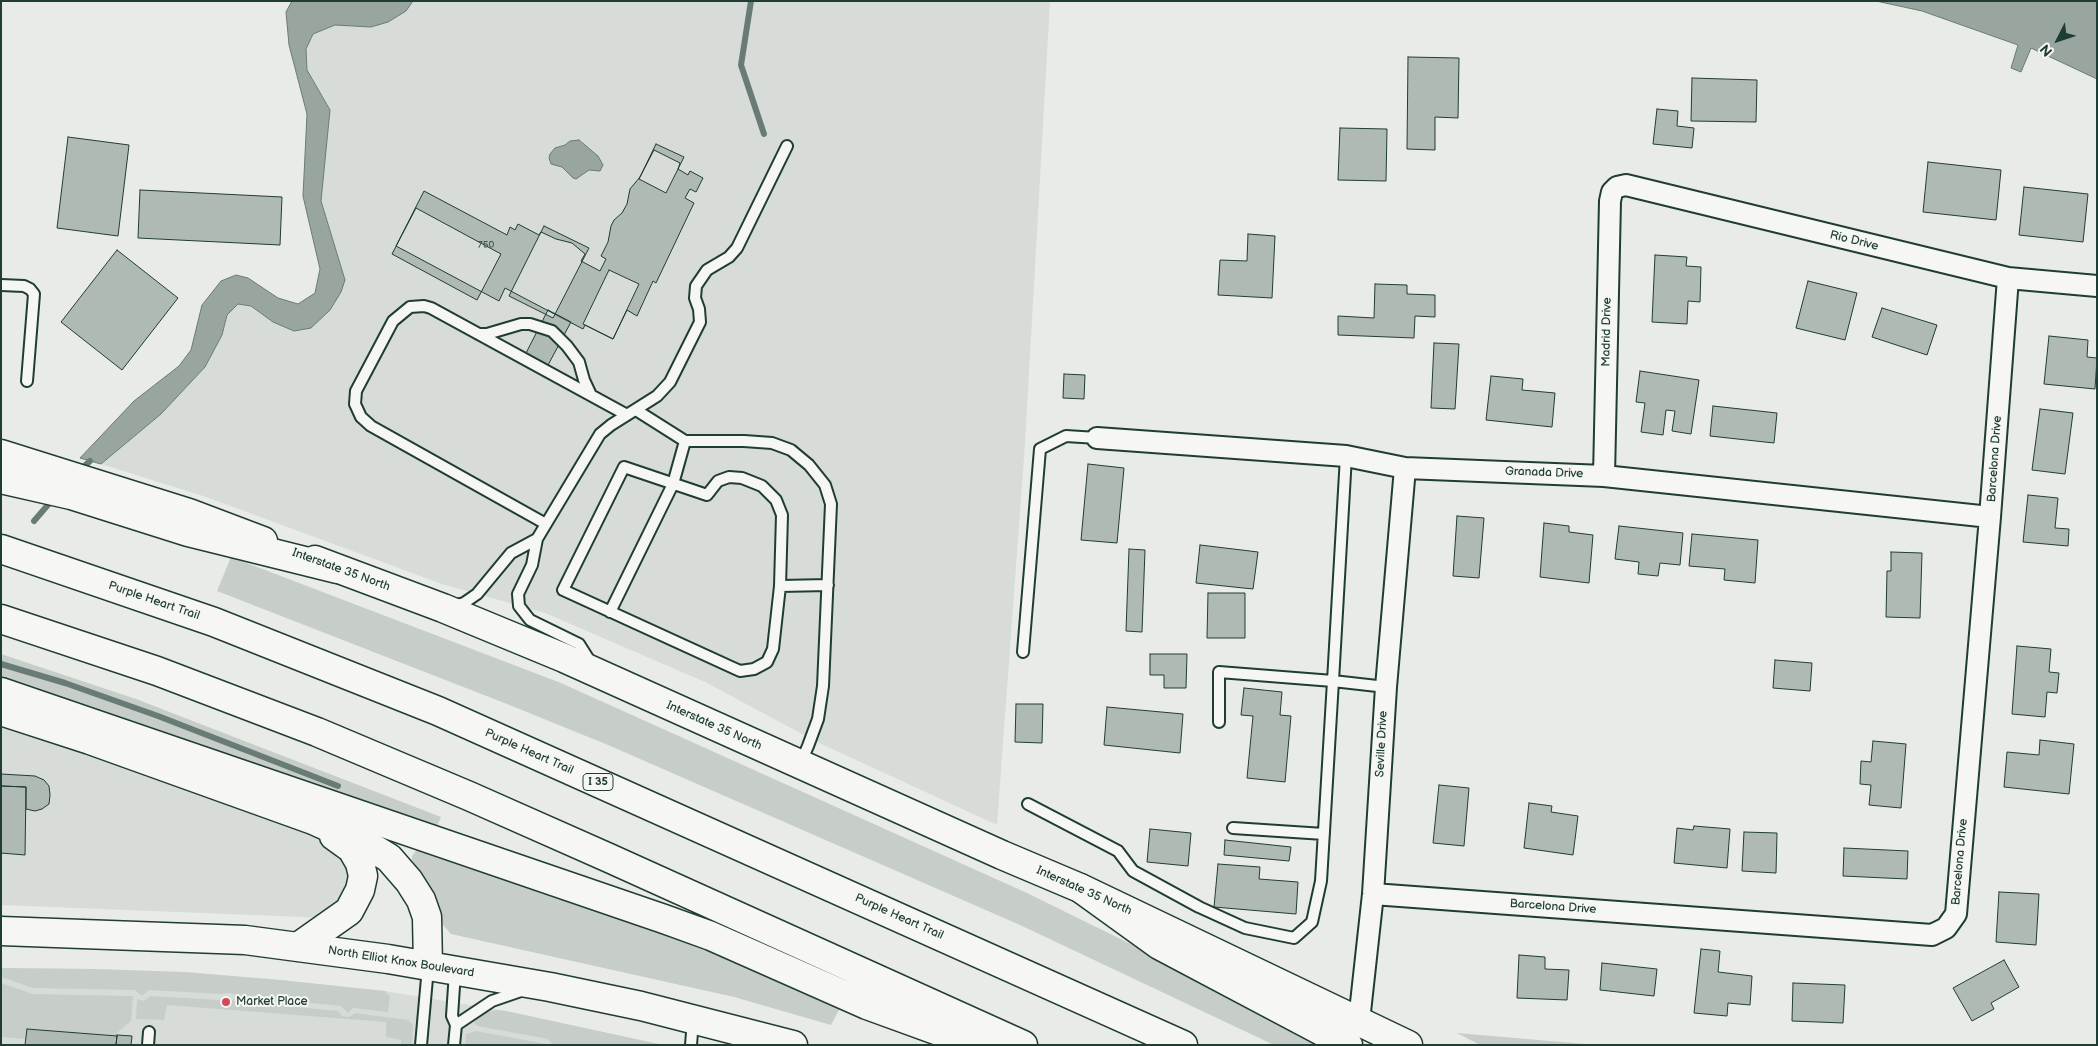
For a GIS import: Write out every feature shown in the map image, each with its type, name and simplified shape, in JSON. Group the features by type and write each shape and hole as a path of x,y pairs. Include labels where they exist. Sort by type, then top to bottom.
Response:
{"main road":[{"path":"1,454 28,461 188,523"},
{"path":"4,480 188,523"},
{"name":"Interstate 35 North","path":"188,523 337,568 443,608 596,672 1080,888 1159,945 1353,1033"},
{"name":"Purple Heart Trail","path":"1,548 214,622 438,711 1183,1045"},
{"path":"1,619 157,672 335,740 609,858 1023,1045"},
{"path":"1,692 712,936 867,1005 977,1045"},
{"path":"1,711 90,740 313,820 366,844 389,858 409,881 421,900 427,917 428,966"},
{"path":"298,947 349,911 358,895 363,876 360,863 352,849 313,820"},
{"name":"North Elliot Knox Boulevard","path":"1,932 245,940 298,947 455,970 550,987 692,1032 720,1031 793,1045"},
{"path":"1353,1033 1408,1045"}],"street":[{"name":"Rio Drive","path":"1614,189 1626,185 2008,278 2097,286"},
{"name":"Madrid Drive","path":"1604,476 1610,201 1614,189"},
{"name":"Barcelona Drive","path":"1373,894 1932,934 1939,932 1952,922 1956,914 1990,517 2008,278"},
{"name":"Granada Drive","path":"1097,438 1346,456 1405,468 1604,476 1990,517"},
{"name":"Seville Drive","path":"1353,1033 1373,894 1386,687 1405,468"}],"lane":[{"path":"596,672 579,644 530,620 519,606 518,594 532,565 537,539 596,440 611,425 657,396 670,382 700,322 695,298 696,286 707,270 729,257 736,248 787,146"},
{"path":"1,285 24,286 34,294 27,380"},
{"path":"546,524 371,426 361,417 355,398 356,391 394,320 404,310 410,307 424,306 592,396 632,412 685,441 772,443 791,450 809,465 825,484 831,504 824,686 818,718 800,764"},
{"path":"478,334 487,334 521,324 552,331 579,362 584,380 592,396"},
{"path":"1023,652 1040,449 1066,436 1097,438"},
{"path":"610,612 673,484 685,441"},
{"path":"1028,804 1118,851 1133,871 1199,907 1245,928 1294,938 1312,922 1322,881 1346,456"},
{"path":"624,467 673,484 707,495 718,481 729,477 742,478 762,486 776,500 782,515 780,586 773,650 767,662 754,669 740,671 563,590 624,467"},
{"path":"443,608 471,598 485,585 510,553 537,539"},
{"path":"780,586 828,585"},
{"path":"1219,722 1219,672 1386,687"},
{"path":"1234,828 1324,834"},
{"path":"421,1045 428,966"},
{"path":"454,1045 456,1025 452,1016 455,970"},
{"path":"456,1025 482,1006 502,996 515,992 550,987"},
{"path":"148,1045 149,1032"}],"shaded area":[{"path":"292,1 413,1 406,11 388,22 371,27 335,25 313,34 306,49 307,70 330,110 321,201 345,280 341,292 330,310 311,328 294,331 273,322 251,306 238,304 227,315 222,335 205,367 161,414 101,464 80,458 134,401 179,366 191,350 202,305 221,281 236,275 248,278 278,298 298,304 315,293 320,269 303,196 307,114 289,45 286,12"},
{"path":"413,1 1050,1 1025,444 997,825 817,742 705,682 545,613 442,584 206,497 101,464 161,414 205,367 222,335 227,315 238,304 251,306 273,322 345,280 321,201 330,110 307,70 306,49 312,34 335,25 371,27 406,11"},
{"path":"1876,1 2097,1 2097,79 2031,48 2021,72 2011,68 2018,45 1922,11"},
{"path":"579,140 598,156 603,165 600,171 589,170 576,179 562,167 551,164 549,158 555,148 565,145 570,141"},
{"path":"231,557 561,683 1027,893 1220,988 1326,1045 1274,1045 1020,925 608,745 217,591"},
{"path":"1,654 136,699 441,817 436,829 1,686"},
{"path":"1,717 331,833 365,866 327,918 1,905"},
{"path":"418,848 741,963 841,1006 831,1025 734,997 451,934 443,925 438,912 441,911 435,898 412,860 412,856"},
{"name":"Market Place","path":"1,968 184,972 385,991 506,1011 664,1045 1,1045"},
{"path":"1,968 184,972 385,991 390,997 388,1012 353,1008 348,1013 341,1006 238,996 230,993 149,990 142,996 135,990 33,988 1,977"},
{"path":"1,983 33,994 133,996 131,1021 117,1033 117,1036 27,1029 26,1039 1,1037"},
{"path":"150,996 221,1000 228,998 235,1001 338,1011 342,1016 349,1017 355,1013 408,1020 413,1025 412,1045 401,1045 401,1040 386,1037 386,1022 167,1005 164,1020 136,1019 137,999 144,1001"},
{"path":"497,1010 663,1045 553,1045 548,1039 477,1026 474,1022 485,1013"},
{"path":"476,1031 547,1045 465,1045 466,1034"},
{"path":"1457,1033 1597,1045 1480,1045"}],"building":[{"path":"1408,57 1459,58 1458,118 1435,117 1435,150 1407,149"},
{"path":"1692,78 1757,80 1756,122 1691,121"},
{"path":"1657,109 1678,111 1677,126 1694,128 1692,148 1653,144"},
{"path":"1340,128 1387,129 1386,181 1338,180"},
{"path":"68,137 129,145 118,236 57,228"},
{"path":"656,144 684,157 666,193 639,179"},
{"path":"654,150 680,163 678,169 688,175 690,171 703,178 696,192 690,189 685,198 694,203 656,283 653,281 637,316 627,310 613,339 585,325 583,329 505,288 499,301 396,246 424,191 507,235 510,227 515,230 518,224 539,235 541,232 556,239 572,243 585,254 581,261 600,271 606,259 601,256 608,242 611,226 614,220 622,213 627,204 630,189 640,177"},
{"path":"1928,162 2001,170 1996,220 1923,212"},
{"path":"2024,187 2088,194 2083,242 2019,235"},
{"path":"140,190 282,197 280,245 138,238"},
{"path":"416,208 501,254 477,300 392,254"},
{"path":"544,226 589,248 553,318 509,296"},
{"path":"1248,234 1275,236 1272,298 1218,295 1220,260 1247,261"},
{"path":"117,250 178,298 122,370 61,322"},
{"path":"1655,255 1687,257 1686,266 1701,267 1700,302 1688,301 1687,324 1652,322"},
{"path":"609,270 639,284 613,339 583,324"},
{"path":"1808,281 1857,293 1845,340 1796,328"},
{"path":"1375,284 1407,285 1407,294 1435,295 1435,317 1415,316 1414,338 1338,335 1338,316 1374,318"},
{"path":"1882,308 1937,325 1927,355 1872,337"},
{"path":"548,310 571,322 547,367 525,355"},
{"path":"2049,336 2088,340 2087,357 2097,358 2095,389 2044,384"},
{"path":"1434,343 1459,344 1455,409 1431,408"},
{"path":"1640,371 1699,380 1691,434 1672,431 1675,411 1666,410 1663,435 1641,432 1645,403 1636,402"},
{"path":"1064,374 1085,375 1084,399 1063,398"},
{"path":"1491,376 1523,379 1522,390 1555,393 1552,427 1486,420"},
{"path":"1713,406 1777,413 1774,443 1710,436"},
{"path":"2040,409 2073,413 2065,474 2032,470"},
{"path":"1088,464 1124,468 1117,543 1081,540"},
{"path":"2028,495 2058,498 2055,528 2069,529 2068,546 2023,542"},
{"path":"1457,516 1484,518 1479,578 1453,576"},
{"path":"1544,523 1569,526 1569,532 1593,535 1589,583 1540,577"},
{"path":"1619,526 1683,533 1680,565 1660,563 1658,576 1638,574 1639,562 1615,559"},
{"path":"1692,534 1758,540 1755,583 1724,580 1725,569 1689,566"},
{"path":"1200,545 1258,552 1253,589 1196,583"},
{"path":"1129,549 1145,550 1142,632 1126,631"},
{"path":"1891,552 1922,553 1920,618 1886,617 1887,571 1891,571"},
{"path":"1208,593 1245,593 1245,638 1207,638"},
{"path":"2017,646 2051,649 2049,672 2059,673 2057,693 2047,692 2045,717 2012,714"},
{"path":"1150,654 1187,654 1186,688 1164,688 1164,675 1150,675"},
{"path":"1775,660 1812,663 1810,691 1773,688"},
{"path":"1244,688 1282,692 1280,715 1291,716 1285,782 1247,778 1253,716 1241,715"},
{"path":"1016,704 1043,704 1042,743 1015,742"},
{"path":"1107,707 1183,714 1180,753 1104,745"},
{"path":"2040,740 2074,744 2069,794 2004,787 2007,752 2039,755"},
{"path":"1873,741 1906,744 1901,808 1869,805 1871,785 1860,784 1861,761 1871,762"},
{"path":"1,774 35,776 44,780 49,786 49,804 35,811 26,809 26,787 1,786"},
{"path":"1439,785 1469,788 1464,846 1433,843"},
{"path":"1,786 26,787 25,855 1,853"},
{"path":"1529,803 1552,806 1551,812 1578,816 1573,855 1524,848"},
{"path":"1694,826 1730,829 1727,868 1674,863 1677,828 1693,830"},
{"path":"1150,829 1191,833 1188,866 1147,862"},
{"path":"1744,832 1777,833 1776,873 1742,871"},
{"path":"1225,840 1291,847 1289,861 1224,855"},
{"path":"1844,848 1908,851 1907,879 1843,876"},
{"path":"1218,864 1260,867 1259,879 1298,882 1296,914 1214,907"},
{"path":"1999,892 2039,894 2036,945 1996,942"},
{"path":"1701,949 1720,951 1718,972 1752,976 1750,1005 1728,1003 1727,1016 1694,1013"},
{"path":"1519,955 1545,957 1545,969 1569,970 1567,1000 1517,998"},
{"path":"2004,960 2019,987 1991,1003 1994,1009 1972,1021 1953,988"},
{"path":"1602,963 1657,969 1654,996 1600,990"},
{"path":"1793,983 1845,985 1843,1023 1792,1021"},
{"path":"27,1029 117,1036 116,1045 25,1045"},
{"path":"117,1035 132,1036 131,1045 116,1045"}],"waterway":[{"path":"751,1 741,65 764,134"},
{"path":"80,470 90,461"},
{"path":"34,521 53,499"},
{"path":"1,664 65,683 158,716 338,786"}],"place":[{"name":"Market Place","path":"226,1002"}]}
